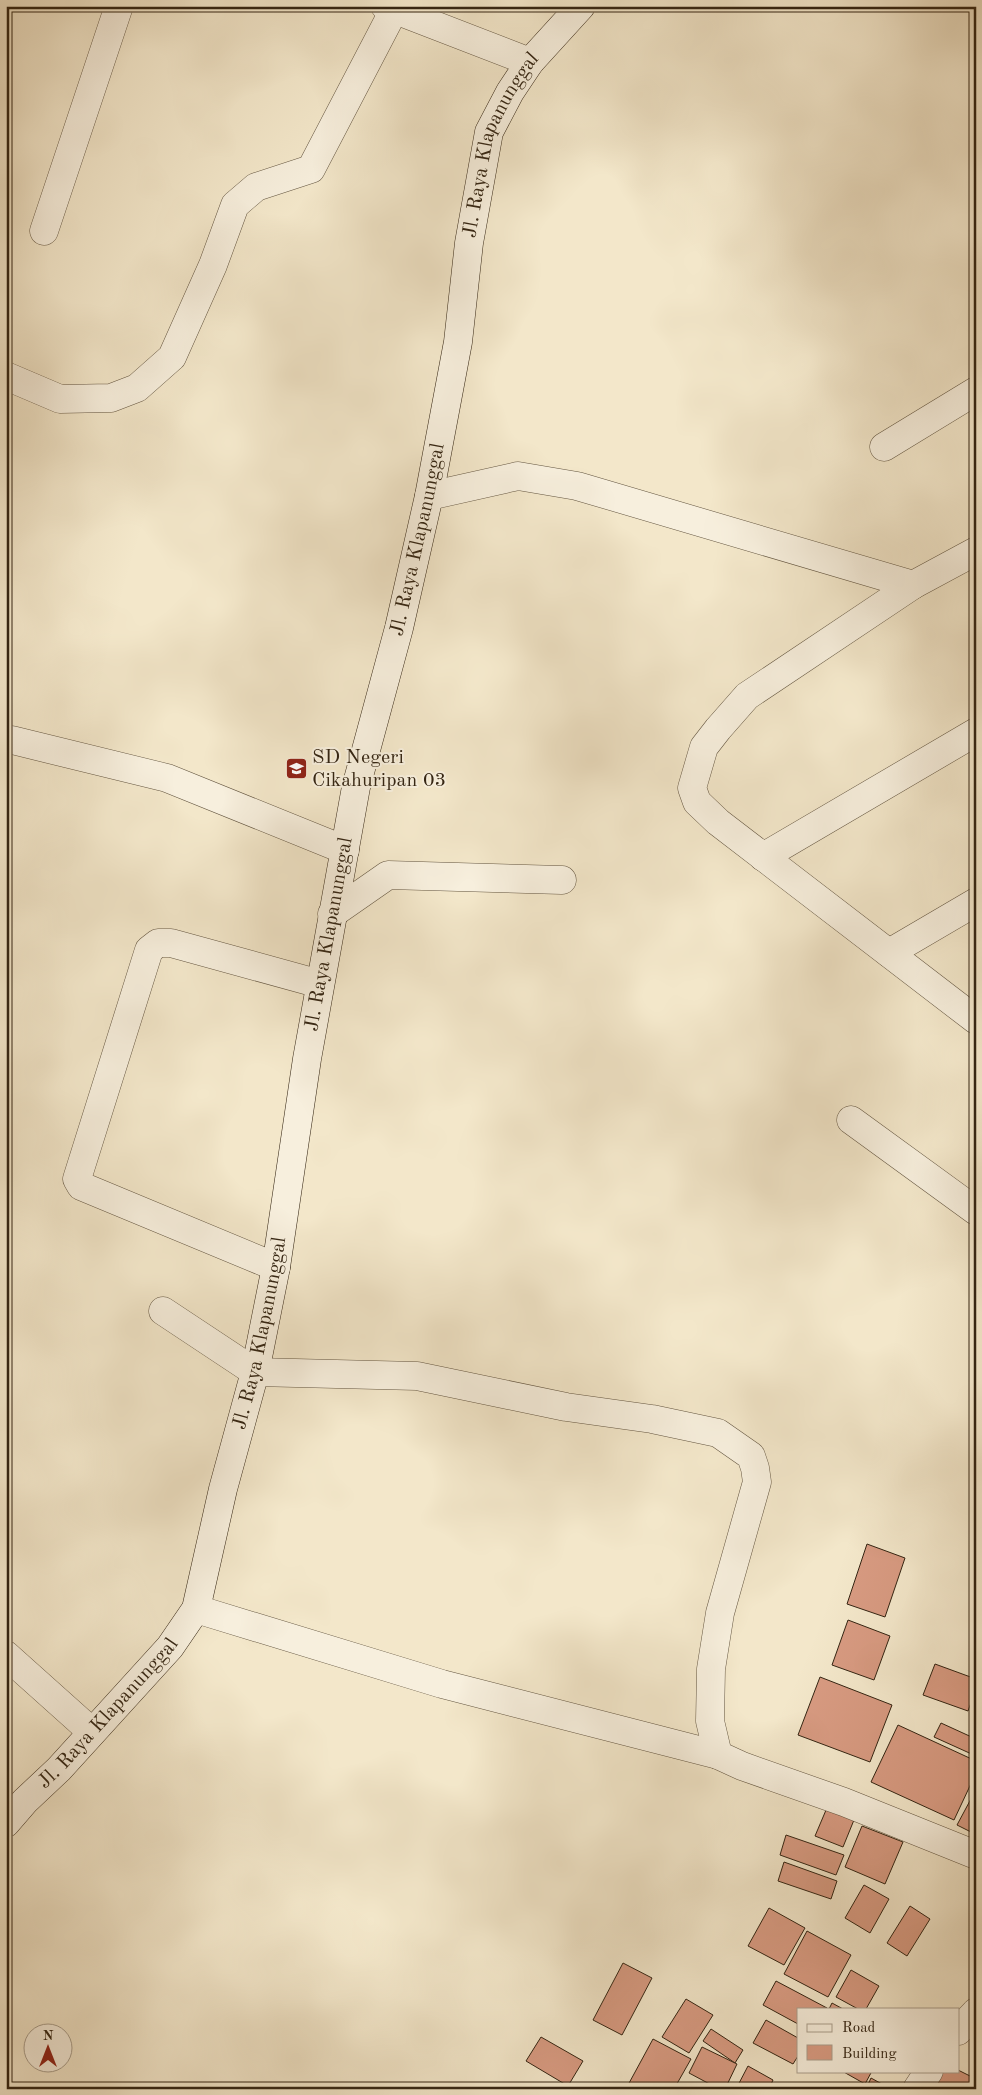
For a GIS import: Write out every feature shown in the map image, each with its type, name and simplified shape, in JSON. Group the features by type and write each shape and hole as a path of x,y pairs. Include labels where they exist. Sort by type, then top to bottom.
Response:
{"street":[{"path":"44,231 118,6"},
{"name":"Jl. Raya Klapanunggal","path":"6,1823 170,1647 196,1609 223,1489 255,1372 276,1267 320,984 356,787 399,628 429,496 458,342 469,243 489,132 530,62 580,6"},
{"path":"6,376 60,399 111,398 136,388 172,357 213,265 235,205 256,187 311,169 389,8 530,62"},
{"path":"884,447 976,391"},
{"path":"429,496 518,476 577,486 913,585"},
{"path":"976,552 913,585 747,696 704,747 692,788 697,802 718,822 976,1020"},
{"path":"763,857 976,732"},
{"path":"12,740 167,778 345,850"},
{"path":"332,914 388,876 562,880"},
{"path":"889,954 976,902"},
{"path":"276,1267 81,1186 77,1179 149,950 158,943 171,943 320,984"},
{"path":"852,1120 976,1211"},
{"path":"162,1311 255,1372 417,1376 566,1407 652,1418 718,1433 751,1456 756,1482 720,1613 711,1670 710,1722 718,1755"},
{"path":"196,1609 442,1684 718,1755 742,1766 844,1802 976,1855"},
{"path":"6,1655 92,1732"},
{"path":"960,2030 976,2012"},
{"path":"917,2089 928,2072"}],"building":[{"path":"867,1544 905,1558 885,1617 847,1604"},
{"path":"848,1620 890,1636 874,1680 832,1665"},
{"path":"935,1664 976,1679 976,1689 968,1711 923,1695"},
{"path":"820,1677 892,1705 870,1762 798,1735"},
{"path":"941,1723 976,1739 976,1756 934,1737"},
{"path":"898,1725 976,1761 976,1773 954,1820 871,1782"},
{"path":"972,1797 976,1799 975,1834 957,1825"},
{"path":"829,1803 856,1815 843,1847 815,1836"},
{"path":"862,1826 903,1842 885,1884 845,1867"},
{"path":"786,1835 844,1855 836,1875 780,1855"},
{"path":"784,1862 837,1881 831,1899 778,1881"},
{"path":"864,1885 889,1899 870,1933 845,1918"},
{"path":"910,1906 930,1919 907,1956 887,1943"},
{"path":"769,1908 805,1928 784,1965 748,1946"},
{"path":"807,1931 851,1955 828,1997 784,1974"},
{"path":"623,1963 652,1978 622,2035 593,2020"},
{"path":"851,1970 879,1986 867,2008 856,2008 836,1997"},
{"path":"776,1981 827,2008 797,2008 797,2023 763,2005"},
{"path":"686,1999 713,2015 689,2053 662,2037"},
{"path":"832,2003 841,2008 830,2008"},
{"path":"766,2020 797,2037 797,2058 793,2064 753,2043"},
{"path":"711,2029 743,2050 735,2063 703,2041"},
{"path":"541,2037 583,2061 568,2086 526,2061"},
{"path":"653,2039 691,2059 674,2089 635,2089 628,2085"},
{"path":"702,2047 737,2064 725,2089 719,2089 689,2073"},
{"path":"748,2066 773,2080 769,2089 736,2089"},
{"path":"960,2071 976,2079 976,2089 925,2089 934,2072"},
{"path":"844,2072 871,2072 865,2084"},
{"path":"871,2078 891,2089 866,2089"}],"place":[{"name":"SD Negeri Cikahuripan 03","path":"296,769"}]}
